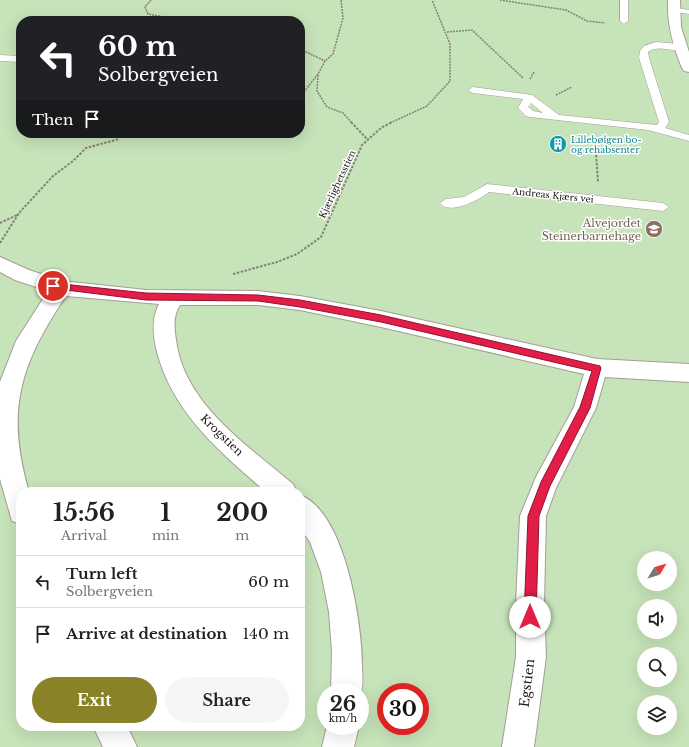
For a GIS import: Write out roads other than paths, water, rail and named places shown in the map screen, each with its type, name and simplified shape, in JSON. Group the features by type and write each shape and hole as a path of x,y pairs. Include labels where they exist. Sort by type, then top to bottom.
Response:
{"street":[{"path":"674,5 680,47 689,68"},
{"path":"0,264 22,275 61,288 174,298 214,296 258,298 381,319 597,368 689,373"},
{"path":"16,490 6,446 6,416 10,386 21,355 33,329 61,288"},
{"name":"Krogstien","path":"174,298 165,314 165,337 169,358 185,392 192,404 213,429 278,487"},
{"name":"Egstien","path":"518,747 531,658 530,603 534,516 545,485 585,408 597,368"},
{"path":"305,514 319,533 333,571 344,612 349,663 347,683"},
{"path":"112,731 121,747"},
{"path":"338,747 341,735"}],"lane":[{"path":"624,0 624,21"},
{"path":"674,5 689,12"},
{"path":"651,128 661,127 664,122 644,58 644,51 648,47 654,46 680,47"},
{"path":"0,58 16,59"},
{"path":"473,90 529,97 524,108 530,114 651,128 689,138"},
{"name":"Andreas Kjærs vei","path":"446,203 460,204 475,198 487,188 663,207"}],"place":[{"name":"Lillebølgen bo- og rehabsenter","path":"558,144"},
{"name":"Alvejordet Steinerbarnehage","path":"654,229"}]}
